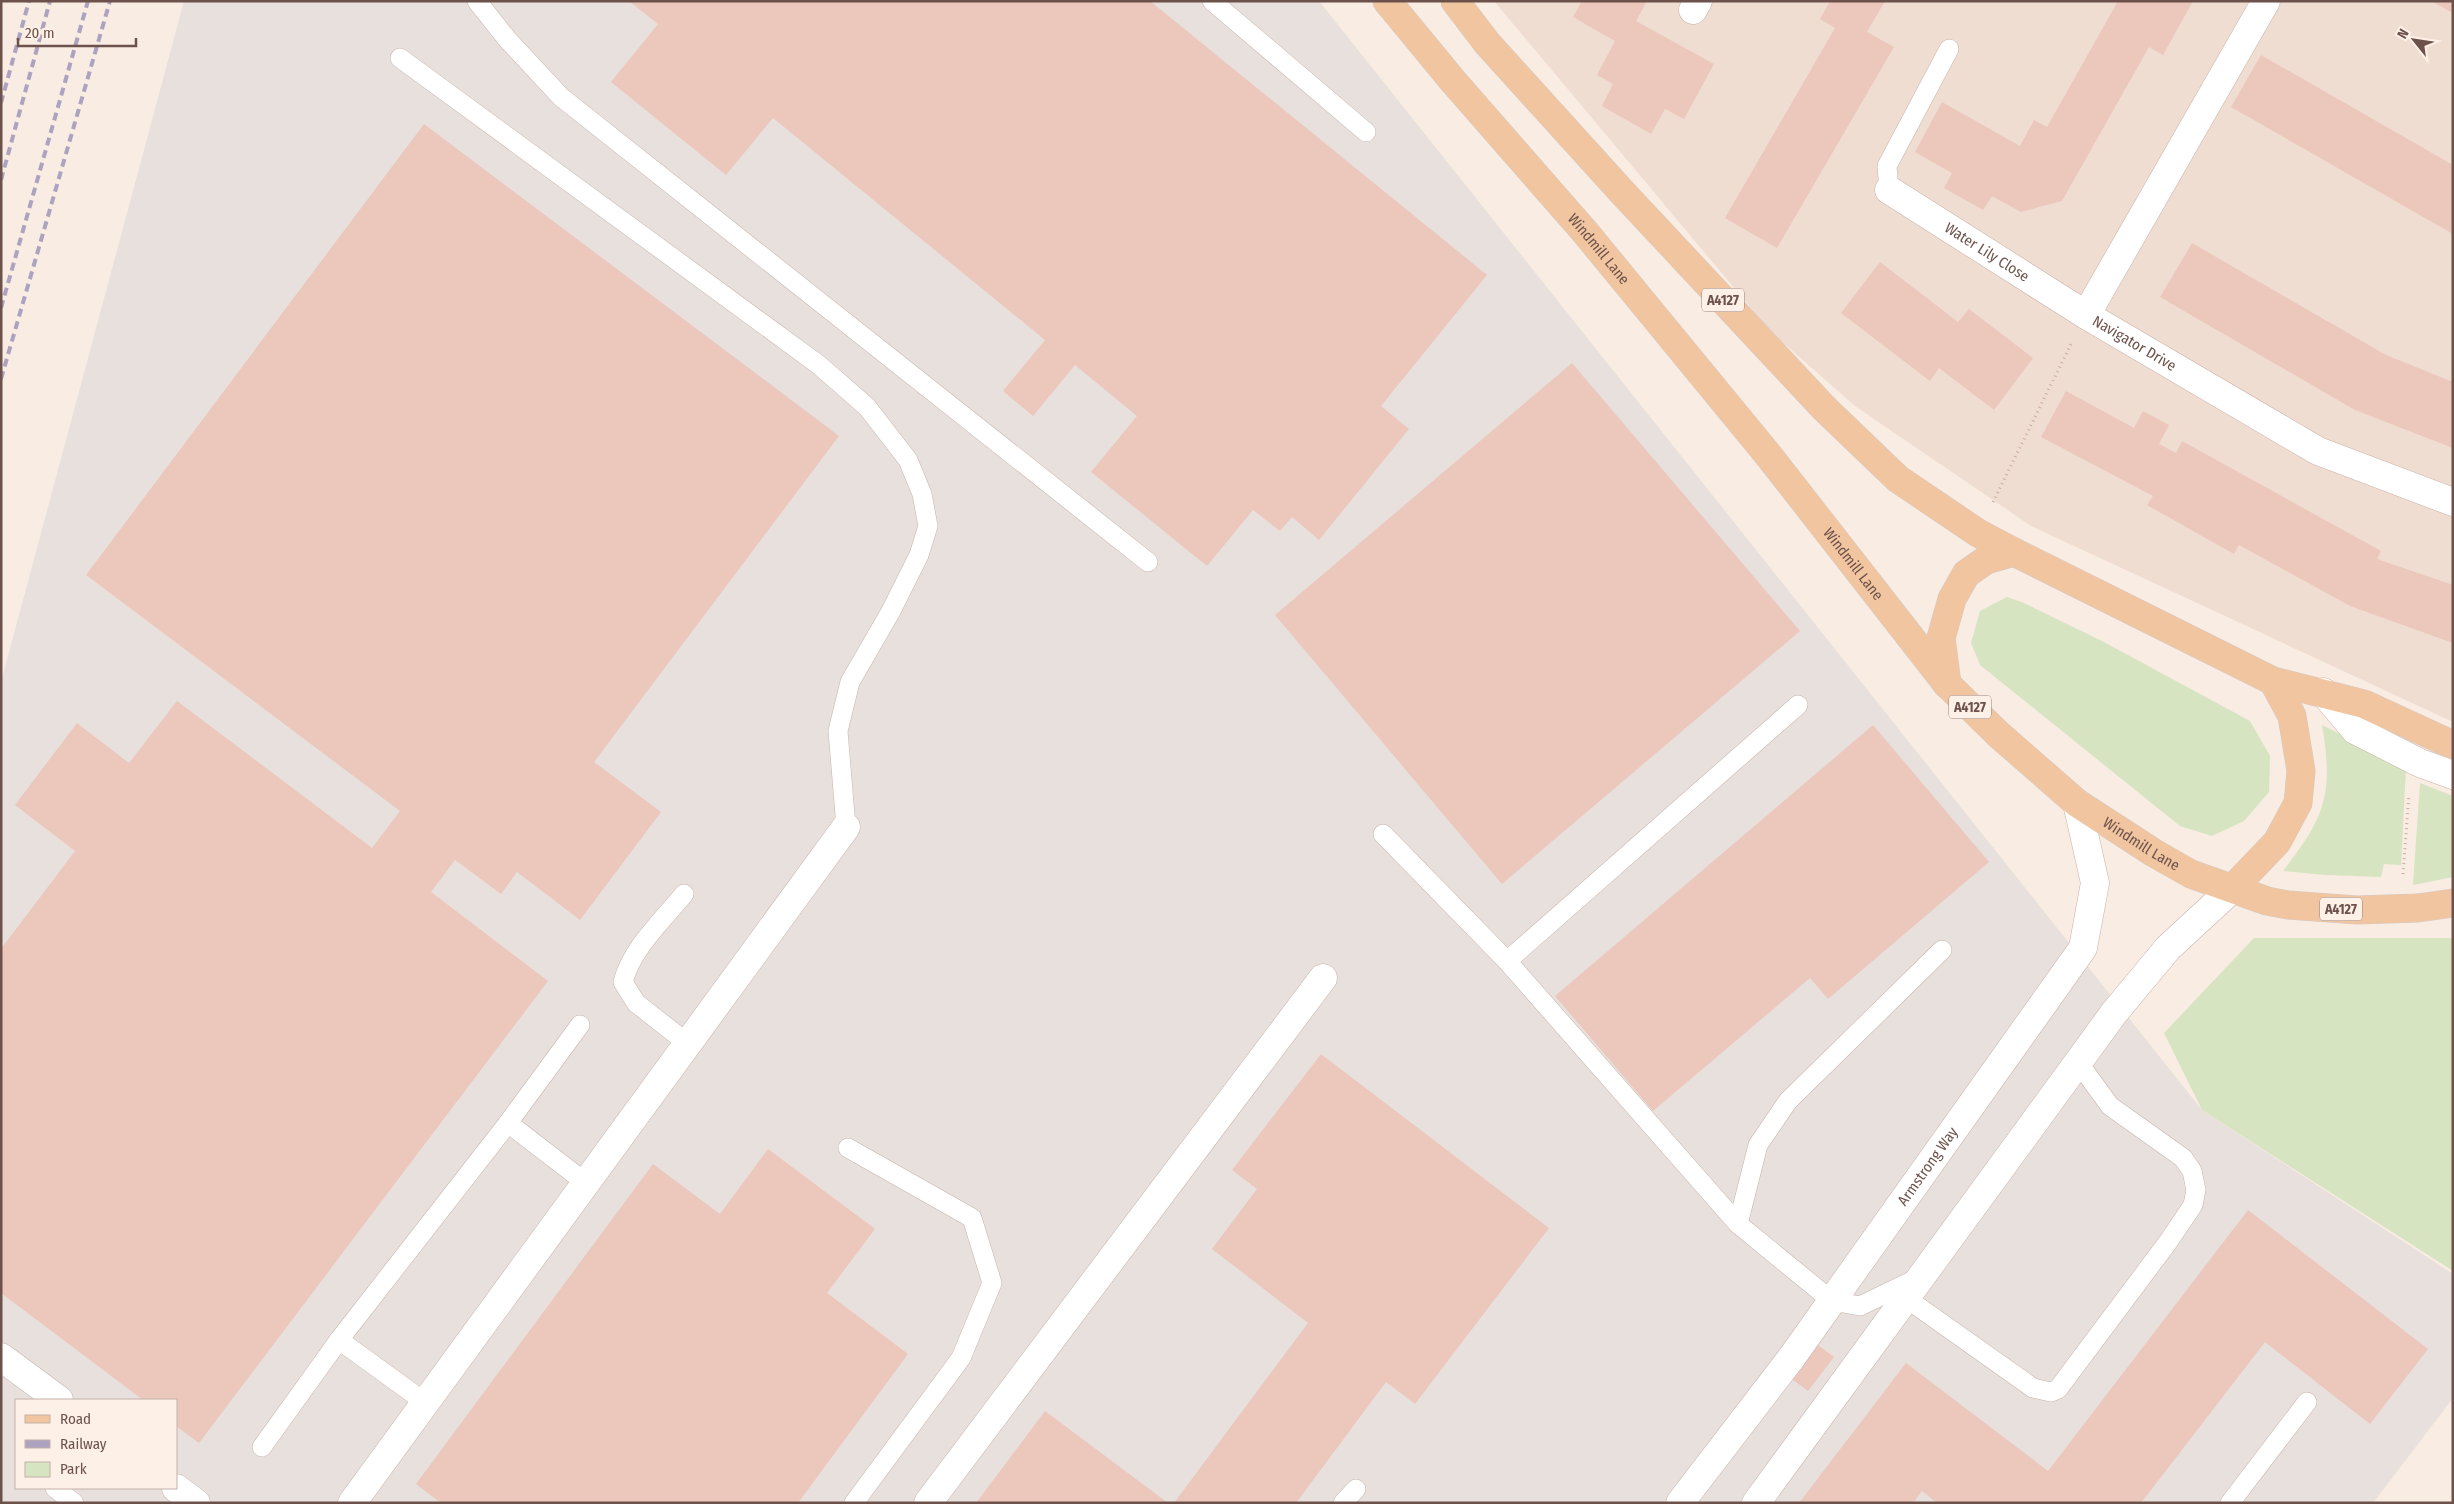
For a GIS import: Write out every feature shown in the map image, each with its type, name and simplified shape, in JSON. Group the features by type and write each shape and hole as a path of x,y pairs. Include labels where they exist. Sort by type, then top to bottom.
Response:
{"main road":[{"name":"Windmill Lane","path":"1387,1 1453,82 1585,232 1762,448 1947,684 1998,734 2077,803 2154,853 2191,874 2267,901 2318,908 2357,910 2391,910 2453,903"},
{"name":"A4127","path":"1455,1 1487,42 1622,192 1824,408 1898,479 1978,533 2273,681 2306,690 2323,692 2364,704 2453,745"},
{"path":"1947,684 1941,638 1952,598 1966,574 1986,560 2014,552"},
{"path":"2233,888 2277,842 2298,803 2301,771 2292,716 2273,681"}],"street":[{"name":"Navigator Drive","path":"2266,1 2086,314 2318,451 2453,502"},
{"name":"Water Lily Close","path":"1889,190 2086,314"},
{"path":"2323,692 2355,730 2420,763 2453,776"},
{"name":"Armstrong Way","path":"1680,1503 1792,1357 2084,948 2095,883 2077,803"},
{"path":"352,1503 846,826"},
{"path":"1756,1503 2114,1013 2168,948 2233,888"},
{"path":"928,1503 1323,978"},
{"path":"1,1357 58,1399"},
{"path":"177,1489 196,1503"}],"lane":[{"path":"477,1 507,39 561,96 1148,562"},
{"path":"1212,1 1366,132"},
{"path":"1889,190 1887,166 1949,48"},
{"path":"400,58 819,365 867,407 908,460 922,494 928,526 919,555 891,611 850,682 838,731 846,826"},
{"path":"1507,961 1798,704"},
{"path":"1383,834 1507,961 1738,1224 1832,1300 1860,1306 1913,1287 2033,1388 2052,1392 2058,1389 2168,1242 2193,1205 2196,1190 2192,1171 2183,1158 2110,1106 2078,1062"},
{"path":"684,894 645,941 627,967 622,982 636,1003 687,1043"},
{"path":"1738,1224 1758,1144 1788,1101 1942,950"},
{"path":"262,1446 340,1340 508,1123 580,1025"},
{"path":"508,1123 586,1183"},
{"path":"848,1148 972,1218 992,1283 961,1358 854,1503"},
{"path":"340,1340 426,1403"},
{"path":"2230,1503 2307,1402"},
{"path":"56,1489 74,1503"},
{"path":"1343,1503 1356,1489"}],"path":[{"path":"1978,533 2086,314"},
{"path":"2397,879 2403,876 2409,785"}],"shaded area":[{"path":"184,1 1319,1 2202,1110 2453,1274 2453,1398 2373,1503 1,1503 1,682"},
{"path":"1494,1 2453,1 2453,722 2031,526 1855,406 1771,332"}],"green space":[{"path":"2007,597 2024,603 2102,641 2250,721 2270,756 2269,792 2244,821 2212,836 2180,826 1980,665 1971,643 1980,611"},
{"path":"2322,725 2406,768 2401,865 2384,864 2381,877 2283,871 2308,835 2323,804 2327,769"},
{"path":"2420,783 2453,796 2453,877 2413,885"},
{"path":"2254,938 2453,938 2453,1271 2202,1110 2164,1033"}],"building":[{"path":"629,1 1150,1 1487,275 1381,406 1409,429 1319,540 1292,517 1280,531 1253,510 1207,566 1091,472 1137,416 1075,365 1033,416 1003,391 1045,340 773,118 726,175 611,82 658,24"},
{"path":"1582,1 1647,1 1636,21 1714,64 1684,119 1665,109 1651,134 1602,106 1613,84 1597,75 1615,41 1573,17"},
{"path":"1830,1 1885,1 1867,32 1894,47 1777,248 1725,218 1835,28 1820,19"},
{"path":"2118,1 2193,1 2163,55 2149,47 2062,201 2021,212 1992,196 1983,210 1944,188 1952,173 1915,152 1942,102 2020,146 2034,120 2047,127"},
{"path":"2431,1 2453,1 2453,13"},
{"path":"2261,55 2453,165 2453,234 2231,107"},
{"path":"424,124 839,436 594,762 661,812 580,920 517,872 501,894 455,860 431,892 548,981 199,1443 178,1427 178,1399 142,1399 1,1293 1,949 75,851 15,805 77,723 129,763 177,701 372,848 400,811 86,575"},
{"path":"2192,243 2386,355 2453,382 2453,448 2355,410 2160,297"},
{"path":"1880,262 1958,322 1969,309 2033,358 1994,410 1939,368 1930,381 1841,313"},
{"path":"1572,363 1800,631 1502,884 1275,615"},
{"path":"2066,391 2134,428 2143,411 2169,425 2159,444 2176,453 2182,441 2381,551 2377,559 2453,585 2453,643 2350,606 2239,545 2234,554 2147,505 2153,496 2041,437"},
{"path":"1873,725 1989,862 1828,999 1810,978 1653,1111 1555,996"},
{"path":"1321,1054 1549,1228 1415,1404 1386,1382 1296,1503 1174,1503 1308,1323 1212,1249 1257,1189 1232,1170"},
{"path":"768,1149 875,1229 827,1293 908,1354 798,1503 441,1503 416,1484 653,1164 720,1214"},
{"path":"2248,1210 2428,1349 2370,1424 2265,1342 2141,1503 1937,1503 1922,1491 1913,1503 1799,1503 1906,1363 2048,1471"},
{"path":"1814,1342 1834,1357 1808,1391 1788,1376"},
{"path":"1045,1411 1168,1503 976,1503"}],"railway":[{"path":"1,103 29,1"},
{"path":"1,180 50,1"},
{"path":"1,308 88,1"},
{"path":"1,379 110,1"}]}
